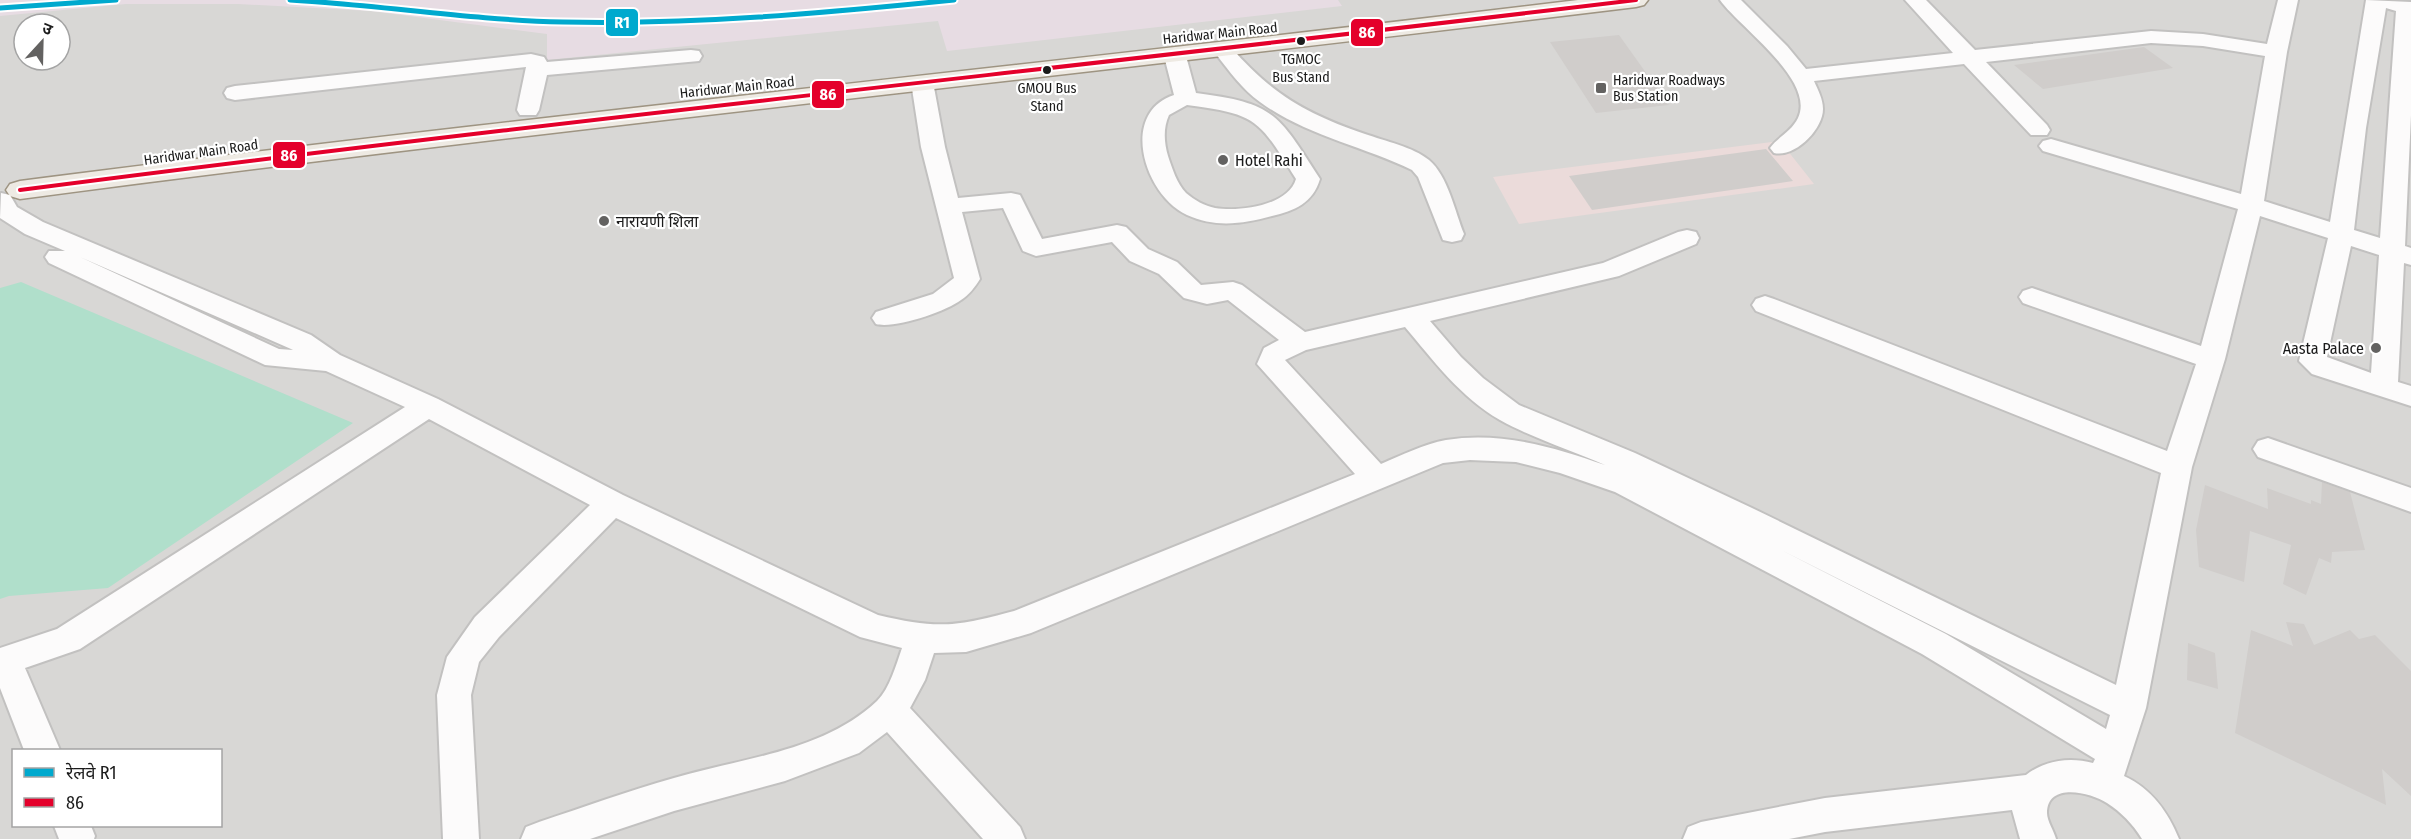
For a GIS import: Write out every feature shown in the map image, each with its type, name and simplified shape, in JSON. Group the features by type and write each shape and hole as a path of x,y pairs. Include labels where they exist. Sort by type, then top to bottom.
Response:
{"main road":[{"name":"Haridwar Main Road","path":"9,188 374,144 831,84 1522,0"},
{"name":"Haridwar Main Road","path":"9,188 386,126 528,110 831,84 921,82 1175,56 1636,0"}],"street":[{"path":"1730,0 1801,76 1812,107 1793,141 1782,148"},
{"path":"1915,0 2045,138 2401,254"},
{"path":"2109,767 2128,708 2177,467 2211,359 2251,205 2276,52 2288,0"},
{"path":"2384,387 2401,254 2409,8 2376,0 2355,128 2341,235 2313,361 2322,367 2411,396"},
{"path":"1801,76 1971,59 2151,37 2203,40 2276,52"},
{"path":"1223,50 1248,80 1268,98 1292,112 1420,165 1429,176 1452,234"},
{"path":"537,69 691,56"},
{"path":"1175,56 1186,98"},
{"path":"235,93 525,59 536,62 537,69 528,110"},
{"path":"885,318 951,296 961,290 967,279 933,147 921,82"},
{"path":"1186,98 1232,104 1262,114 1272,122 1308,180 1306,190 1298,198 1276,208 1235,218 1196,210 1180,201 1170,189 1151,137 1159,113 1168,105 1186,98"},
{"path":"9,188 8,212 34,228 301,342 330,362 428,406 612,503 872,627 922,639 966,638 1019,623 1376,477 1447,451 1490,450 1535,455 1575,465 1626,484 1934,644 2109,767 2156,826 2161,839"},
{"path":"950,206 1011,200 1014,202 1032,245 1036,248 1118,232 1139,255 1168,268 1193,292 1207,295 1233,291 1300,342"},
{"path":"0,228 120,288 275,358 330,362"},
{"path":"1376,477 1271,364 1271,358 1276,351 1300,342 1413,318 1610,270 1687,238"},
{"path":"2032,297 2211,359"},
{"path":"1765,305 2177,467"},
{"path":"1413,318 1451,364 1509,412 1625,461 1741,516 2128,708"},
{"path":"42,749 3,661 78,633 428,406"},
{"path":"1509,412 1535,455"},
{"path":"2268,449 2411,500"},
{"path":"461,839 454,695 464,657 487,627 612,503"},
{"path":"539,839 674,794 785,765 847,742 890,711 908,680 922,639"},
{"path":"890,711 1007,839"},
{"path":"1701,839 1825,815 2034,791 2050,778 2109,767"},
{"path":"2034,791 2029,814 2038,839"}],"shaded area":[{"path":"0,0 2411,0 2411,839 0,839"},
{"path":"0,0 1338,0 1342,6 947,51 938,21 547,60 547,34 371,11 238,4 126,4 42,12 12,12 12,15 0,16"},
{"path":"1780,141 1814,184 1519,224 1493,177"}],"green space":[{"path":"21,282 353,423 108,588 9,596 0,599 0,288"}],"building":[{"path":"1619,35 1669,105 1596,113 1550,42"},
{"path":"2144,47 2173,68 2043,89 2014,65"},
{"path":"1766,149 1793,181 1592,210 1569,176"},
{"path":"2322,482 2350,492 2365,550 2332,552 2331,563 2319,558 2306,595 2283,584 2291,545 2250,531 2244,582 2199,567 2196,530 2205,485 2268,509 2267,488 2311,504 2311,500 2321,504"},
{"path":"2286,622 2304,624 2314,645 2350,630 2359,639 2375,635 2411,671 2411,796 2382,769 2386,805 2235,733 2251,630 2293,646"},
{"path":"2188,643 2215,653 2218,689 2187,680"}],"rail line":[{"name":"R1","path":"0,8 116,0"},
{"name":"R1","path":"290,0 358,4 527,21 610,23 758,17 954,0"}],"transit line":[{"name":"86","path":"20,190 374,144 1175,56 1636,0"}],"place":[{"name":"TGMOC Bus Stand","path":"1301,41"},
{"name":"GMOU Bus Stand","path":"1047,70"},
{"name":"Haridwar Roadways Bus Station","path":"1601,88"},
{"name":"Hotel Rahi","path":"1223,160"},
{"name":"नारायणी शिला","path":"604,221"},
{"name":"Aasta Palace","path":"2376,348"}]}
